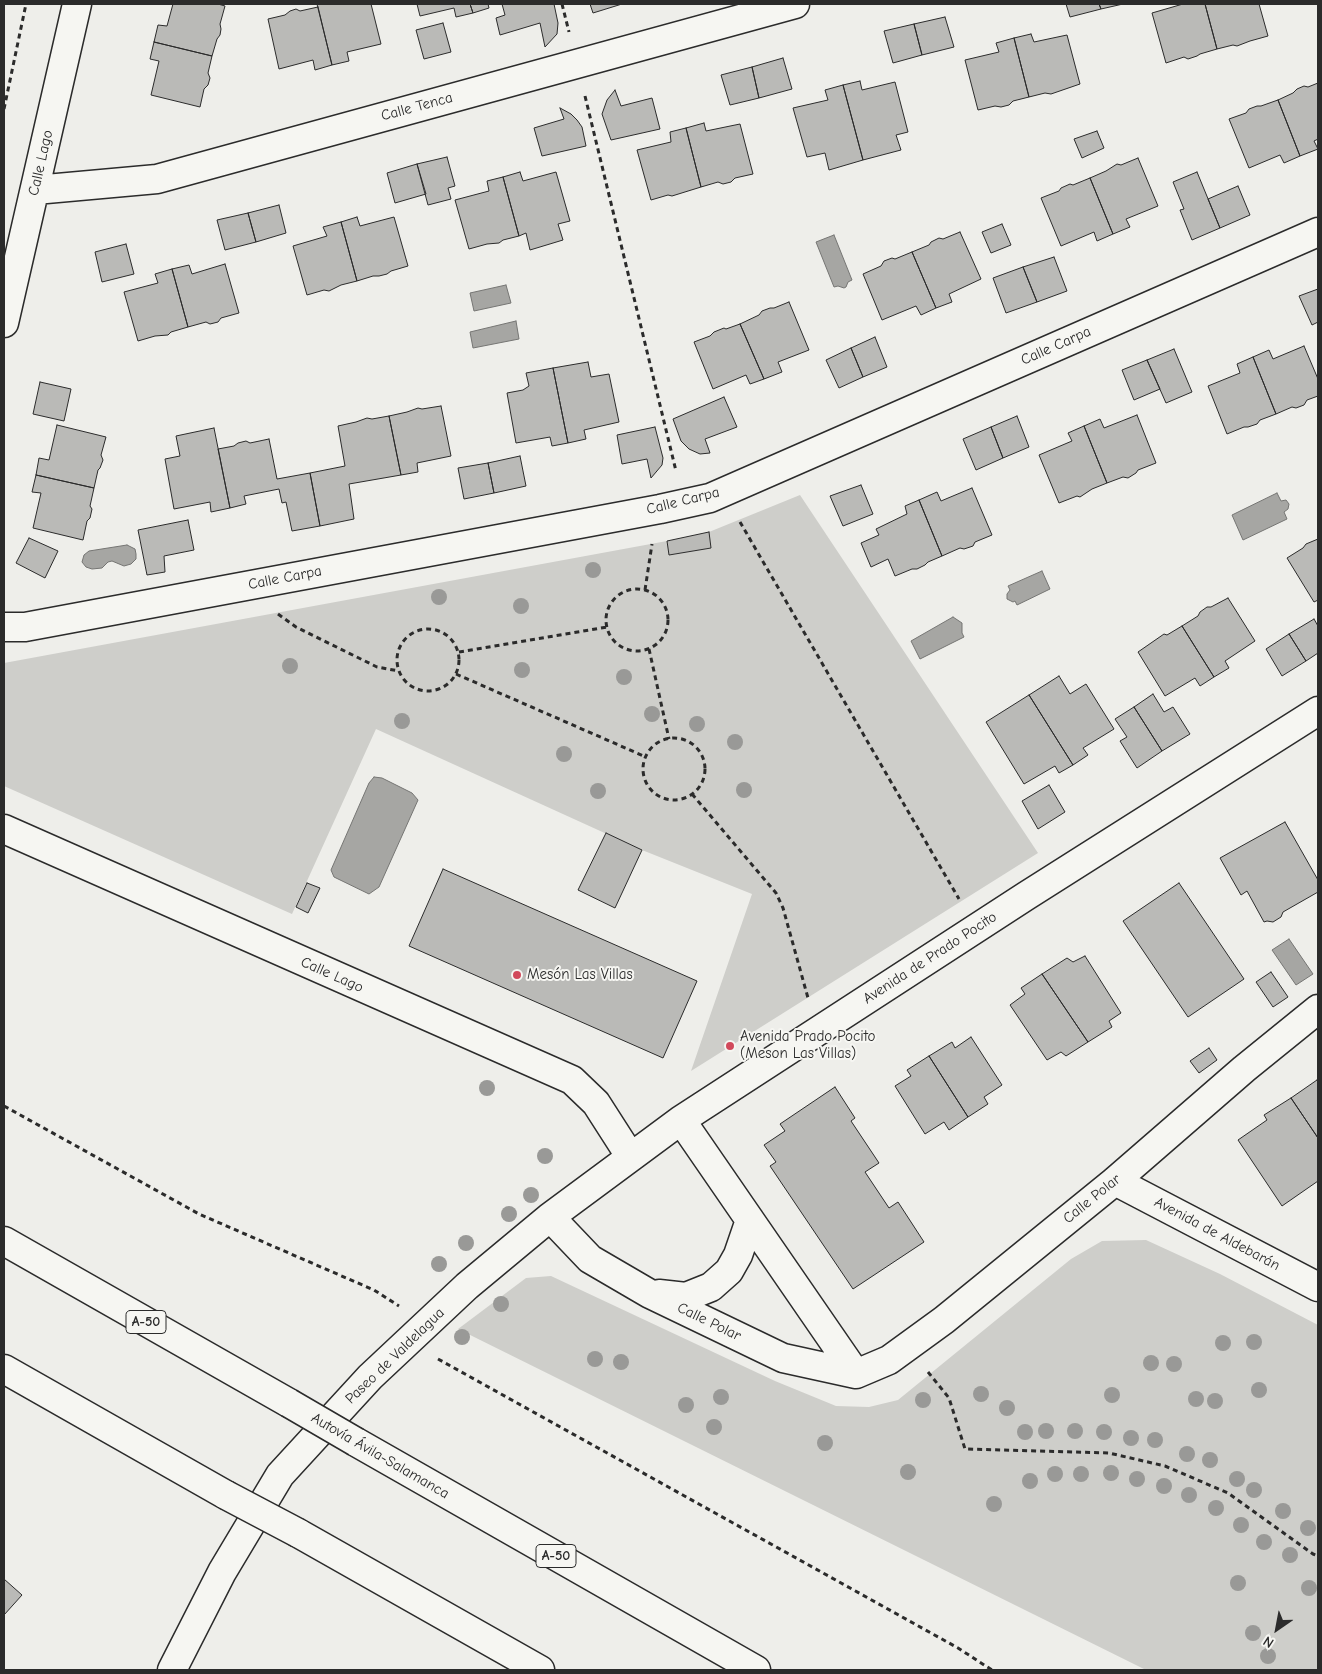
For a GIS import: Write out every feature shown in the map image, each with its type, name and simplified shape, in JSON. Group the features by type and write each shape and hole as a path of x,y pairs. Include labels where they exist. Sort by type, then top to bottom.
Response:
{"main road":[{"name":"Calle Lago","path":"4,322 77,4"},
{"name":"Calle Tenca","path":"35,190 157,179 795,4"},
{"name":"Calle Carpa","path":"4,627 26,627 710,498 1318,232"},
{"name":"Avenida de Prado Pocito","path":"550,1217 630,1156 682,1120 1026,896 1318,711"},
{"name":"Calle Lago","path":"4,829 572,1080 596,1103 630,1156"},
{"name":"Calle Polar","path":"550,1217 590,1259 650,1294 783,1358 856,1374 888,1360 944,1320 1115,1180 1244,1069 1318,1009"},
{"path":"682,1120 856,1374"},
{"name":"Avenida de Aldebarán","path":"1115,1180 1318,1287"},
{"name":"Paseo de Valdelagua","path":"172,1670 222,1572 280,1475 370,1377 466,1286 550,1217"},
{"name":"Calle Polar","path":"650,1294 686,1297 711,1287 729,1271 738,1255 750,1220"},
{"name":"Autovía Ávila-Salamanca","path":"4,1241 756,1670"},
{"path":"4,1369 540,1670"}],"path":[{"path":"4,109 26,4"},
{"path":"562,4 570,35"},
{"path":"584,93 678,479"},
{"path":"736,515 963,905"},
{"path":"646,590 653,536"},
{"path":"630,590 646,590 659,597 667,611 668,626 661,640 649,649 635,651 622,647 612,638 607,627 608,610 616,597 630,590"},
{"path":"276,613 296,627 377,667 399,671"},
{"path":"459,652 607,627"},
{"path":"428,628 442,632 453,641 459,652 459,664 456,674 447,684 434,690 420,690 407,683 399,671 397,656 403,642 414,632 428,628"},
{"path":"649,649 669,738"},
{"path":"456,674 646,757"},
{"path":"669,738 683,740 695,746 703,758 705,772 701,784 692,794 680,800 667,799 655,794 646,784 643,771 646,757 651,749 659,742 669,738"},
{"path":"692,794 776,893 783,908 808,999 811,1003"},
{"path":"4,1106 199,1214 374,1290 426,1324"},
{"path":"407,1342 949,1643 992,1670"},
{"path":"926,1369 949,1398 965,1450 1109,1453 1166,1466 1228,1493 1318,1556"}],"shaded area":[{"path":"834,235 852,280 844,288 834,287 816,242"},
{"path":"506,285 511,303 474,311 470,293"},
{"path":"516,321 519,339 473,348 470,332"},
{"path":"1277,493 1281,501 1286,500 1289,504 1288,509 1284,512 1287,519 1243,540 1232,515"},
{"path":"800,495 1038,853 691,1071 752,894 642,850 376,729 292,914 4,786 4,663 667,541 670,555 711,548 709,532"},
{"path":"127,545 135,549 136,559 131,564 124,566 112,561 102,568 92,569 86,567 82,562 84,555 89,551"},
{"path":"1042,571 1050,589 1017,605 1015,601 1007,599 1007,594 1010,590 1008,586"},
{"path":"953,617 962,623 964,637 920,659 911,641"},
{"path":"374,777 382,778 412,793 418,800 379,887 369,894 334,877 331,870 369,783"},
{"path":"1289,939 1313,974 1296,985 1272,950"},
{"path":"1146,1240 1220,1274 1318,1325 1318,1670 1146,1670 458,1329 526,1278 551,1276 775,1381 836,1406 869,1407 898,1400 1071,1259 1102,1241"}],"building":[{"path":"173,4 218,4 225,6 220,24 220,35 212,56 154,42 158,25 167,26"},
{"path":"317,4 371,4 381,44 347,52 349,61 332,65"},
{"path":"417,4 470,4 473,13 456,17 454,8 420,16"},
{"path":"470,4 488,4 489,8 473,13"},
{"path":"502,4 554,4 558,23 557,34 545,47 540,23 500,35 496,18 505,15"},
{"path":"590,4 622,4 593,13"},
{"path":"1066,4 1099,4 1101,9 1070,17"},
{"path":"1099,4 1123,4 1101,9"},
{"path":"1183,4 1205,4 1217,49 1188,59 1184,57 1166,63 1152,13"},
{"path":"1205,4 1259,4 1268,36 1237,46 1233,45 1217,49"},
{"path":"318,7 332,65 315,70 313,60 279,69 268,19 285,15 296,9 300,11"},
{"path":"945,17 954,47 922,55 914,24"},
{"path":"443,23 451,52 424,59 416,30"},
{"path":"914,24 922,55 893,63 884,31"},
{"path":"1031,34 1034,42 1067,35 1080,84 1051,94 1045,93 1029,97 1014,38"},
{"path":"1014,38 1029,97 1013,101 1009,105 978,110 965,60 999,52 996,43"},
{"path":"154,42 212,56 208,73 210,78 208,85 204,89 200,107 151,95 159,61 150,59"},
{"path":"783,58 792,89 759,98 752,67"},
{"path":"752,67 759,98 730,105 721,75"},
{"path":"860,81 862,90 895,82 908,132 896,135 901,150 863,160 843,85"},
{"path":"1318,83 1318,139 1314,141 1318,149 1300,156 1278,100 1304,86 1308,87"},
{"path":"843,85 863,160 829,170 825,153 807,157 793,108 828,100 825,90"},
{"path":"615,90 621,106 652,98 660,129 611,140 602,114 607,100"},
{"path":"1278,100 1300,156 1284,163 1280,155 1249,168 1229,119 1246,113 1249,109"},
{"path":"560,108 571,114 582,127 586,146 542,156 534,128 564,119"},
{"path":"704,123 706,131 740,124 753,174 735,178 731,182 723,184 718,182 701,187 686,128"},
{"path":"686,128 701,187 651,200 637,150 671,142 670,132"},
{"path":"1097,131 1104,148 1082,158 1074,139"},
{"path":"447,157 455,186 448,188 451,199 428,205 417,164"},
{"path":"1138,158 1158,206 1126,219 1130,227 1113,234 1090,178 1117,164 1121,165"},
{"path":"417,164 426,194 395,203 387,173"},
{"path":"520,172 523,181 556,172 570,221 558,224 563,240 530,250 526,233 519,236 503,177"},
{"path":"1197,172 1220,228 1192,240 1180,210 1184,209 1173,182"},
{"path":"503,177 519,236 503,240 499,243 469,249 455,200 489,191 487,181"},
{"path":"1090,178 1113,234 1097,241 1094,232 1061,246 1041,198 1059,191 1070,184 1073,185"},
{"path":"1238,186 1250,215 1220,228 1208,199"},
{"path":"279,205 286,233 256,242 248,213"},
{"path":"248,213 256,242 225,250 217,220"},
{"path":"357,217 360,226 394,217 408,266 387,274 357,281 341,222"},
{"path":"341,222 357,281 341,285 329,291 324,290 307,295 293,246 327,236 323,227"},
{"path":"1002,224 1011,245 991,253 982,232"},
{"path":"960,232 981,279 949,294 952,302 936,308 912,252 929,245 939,238 943,239"},
{"path":"126,244 134,274 102,282 95,252"},
{"path":"912,252 936,308 921,315 916,306 882,320 863,274 881,266 884,261"},
{"path":"1054,257 1067,291 1037,302 1023,267"},
{"path":"225,264 239,313 221,318 218,322 210,324 206,322 188,327 172,269 189,265 192,274"},
{"path":"1023,267 1037,302 1006,313 993,278"},
{"path":"172,269 188,327 171,332 168,335 155,336 138,341 124,292 158,283 155,274"},
{"path":"1318,289 1318,322 1312,325 1299,296"},
{"path":"789,302 809,350 778,362 782,372 764,379 740,324 759,315 762,311"},
{"path":"740,324 764,379 750,384 746,375 713,389 694,342 724,328"},
{"path":"875,337 887,367 863,377 851,348"},
{"path":"1304,346 1318,379 1318,396 1307,400 1304,405 1296,408 1292,407 1276,414 1253,357 1269,350 1273,359"},
{"path":"851,348 863,377 839,388 826,360"},
{"path":"1174,349 1192,392 1166,403 1147,360"},
{"path":"1253,357 1276,414 1260,420 1257,424 1227,434 1208,386 1240,373 1237,364"},
{"path":"1147,360 1160,389 1134,400 1122,370"},
{"path":"588,362 591,377 609,374 619,422 584,430 586,439 568,443 553,368"},
{"path":"553,368 568,443 552,446 550,437 516,443 507,393 523,390 529,386 526,373"},
{"path":"40,382 71,389 64,421 33,414"},
{"path":"724,397 737,427 705,439 710,453 700,454 689,449 681,441 673,419"},
{"path":"441,406 451,456 417,463 418,472 401,475 389,416 418,408"},
{"path":"1137,415 1156,463 1138,470 1128,478 1123,477 1107,483 1084,426 1100,419 1104,428"},
{"path":"389,416 401,475 349,484 354,519 320,526 310,473 345,466 338,426 367,418"},
{"path":"1017,416 1029,447 1003,458 991,427"},
{"path":"57,425 106,437 101,455 103,460 98,470 94,488 36,475 39,458 49,460"},
{"path":"1084,426 1107,483 1092,489 1080,497 1077,496 1059,503 1039,455 1072,441 1068,433"},
{"path":"655,427 663,458 662,465 651,478 647,459 622,464 617,435"},
{"path":"991,427 1003,458 976,470 963,439"},
{"path":"214,428 230,508 211,512 210,502 174,509 165,459 180,456 176,436"},
{"path":"269,439 277,479 310,473 320,526 292,531 286,502 282,503 279,489 244,496 246,504 230,508 218,449 234,446 246,441 250,443"},
{"path":"520,456 526,486 494,493 488,463"},
{"path":"488,463 494,493 464,499 458,468"},
{"path":"36,475 94,488 90,506 92,509 83,540 33,528 41,493 32,492"},
{"path":"861,485 873,514 843,526 830,496"},
{"path":"972,488 992,535 975,542 973,546 964,549 960,548 942,556 919,500 937,492 941,501"},
{"path":"919,500 942,556 917,569 912,569 895,576 888,559 871,567 861,543 879,535 876,529 907,514 905,506"},
{"path":"188,520 194,550 164,556 165,572 147,575 138,530"},
{"path":"709,532 711,548 669,555 667,541"},
{"path":"29,538 58,551 45,578 16,563"},
{"path":"1318,539 1318,600 1314,602 1287,558 1306,544"},
{"path":"1228,598 1255,641 1225,661 1229,668 1214,677 1182,626 1198,616 1207,607 1211,607"},
{"path":"1314,619 1318,626 1318,653 1306,661 1289,634"},
{"path":"1182,626 1214,677 1200,686 1195,678 1165,696 1138,652 1164,634 1167,635"},
{"path":"1289,634 1306,661 1282,676 1266,649"},
{"path":"1059,676 1070,694 1086,684 1114,729 1083,748 1088,755 1073,765 1029,695"},
{"path":"1153,694 1164,712 1173,707 1190,734 1162,751 1134,707"},
{"path":"1029,695 1073,765 1059,773 1055,766 1024,784 986,722"},
{"path":"1134,707 1162,751 1137,768 1120,741 1127,737 1115,719"},
{"path":"1049,785 1065,812 1038,829 1022,801"},
{"path":"1285,822 1318,880 1318,892 1283,912 1281,917 1273,922 1264,922 1247,891 1241,895 1220,858"},
{"path":"606,833 642,850 615,908 578,890"},
{"path":"443,869 697,981 663,1058 409,946"},
{"path":"307,883 320,888 308,913 296,907"},
{"path":"1179,883 1244,979 1188,1017 1123,921"},
{"path":"1085,956 1121,1013 1109,1021 1112,1027 1088,1042 1042,974 1067,958 1073,962"},
{"path":"1271,972 1288,997 1273,1007 1256,982"},
{"path":"1042,974 1088,1042 1066,1056 1061,1052 1047,1060 1010,1005 1025,994 1021,988"},
{"path":"971,1037 1002,1085 984,1097 988,1104 968,1117 929,1056 952,1042 955,1048"},
{"path":"1209,1048 1217,1060 1199,1073 1190,1061"},
{"path":"929,1056 968,1117 949,1130 944,1122 925,1134 895,1086 911,1076 907,1070"},
{"path":"1317,1080 1318,1082 1318,1138 1291,1098"},
{"path":"835,1087 855,1118 851,1121 879,1163 865,1172 889,1208 898,1202 924,1242 853,1289 770,1166 776,1162 764,1145 785,1131 780,1124"},
{"path":"1291,1098 1318,1138 1318,1181 1282,1206 1238,1140 1267,1120 1264,1115"},
{"path":"4,1579 22,1595 4,1615"}],"place":[{"name":"Mesón Las Villas","path":"517,975"},
{"name":"Avenida Prado Pocito (Meson Las Villas)","path":"730,1046"}]}
